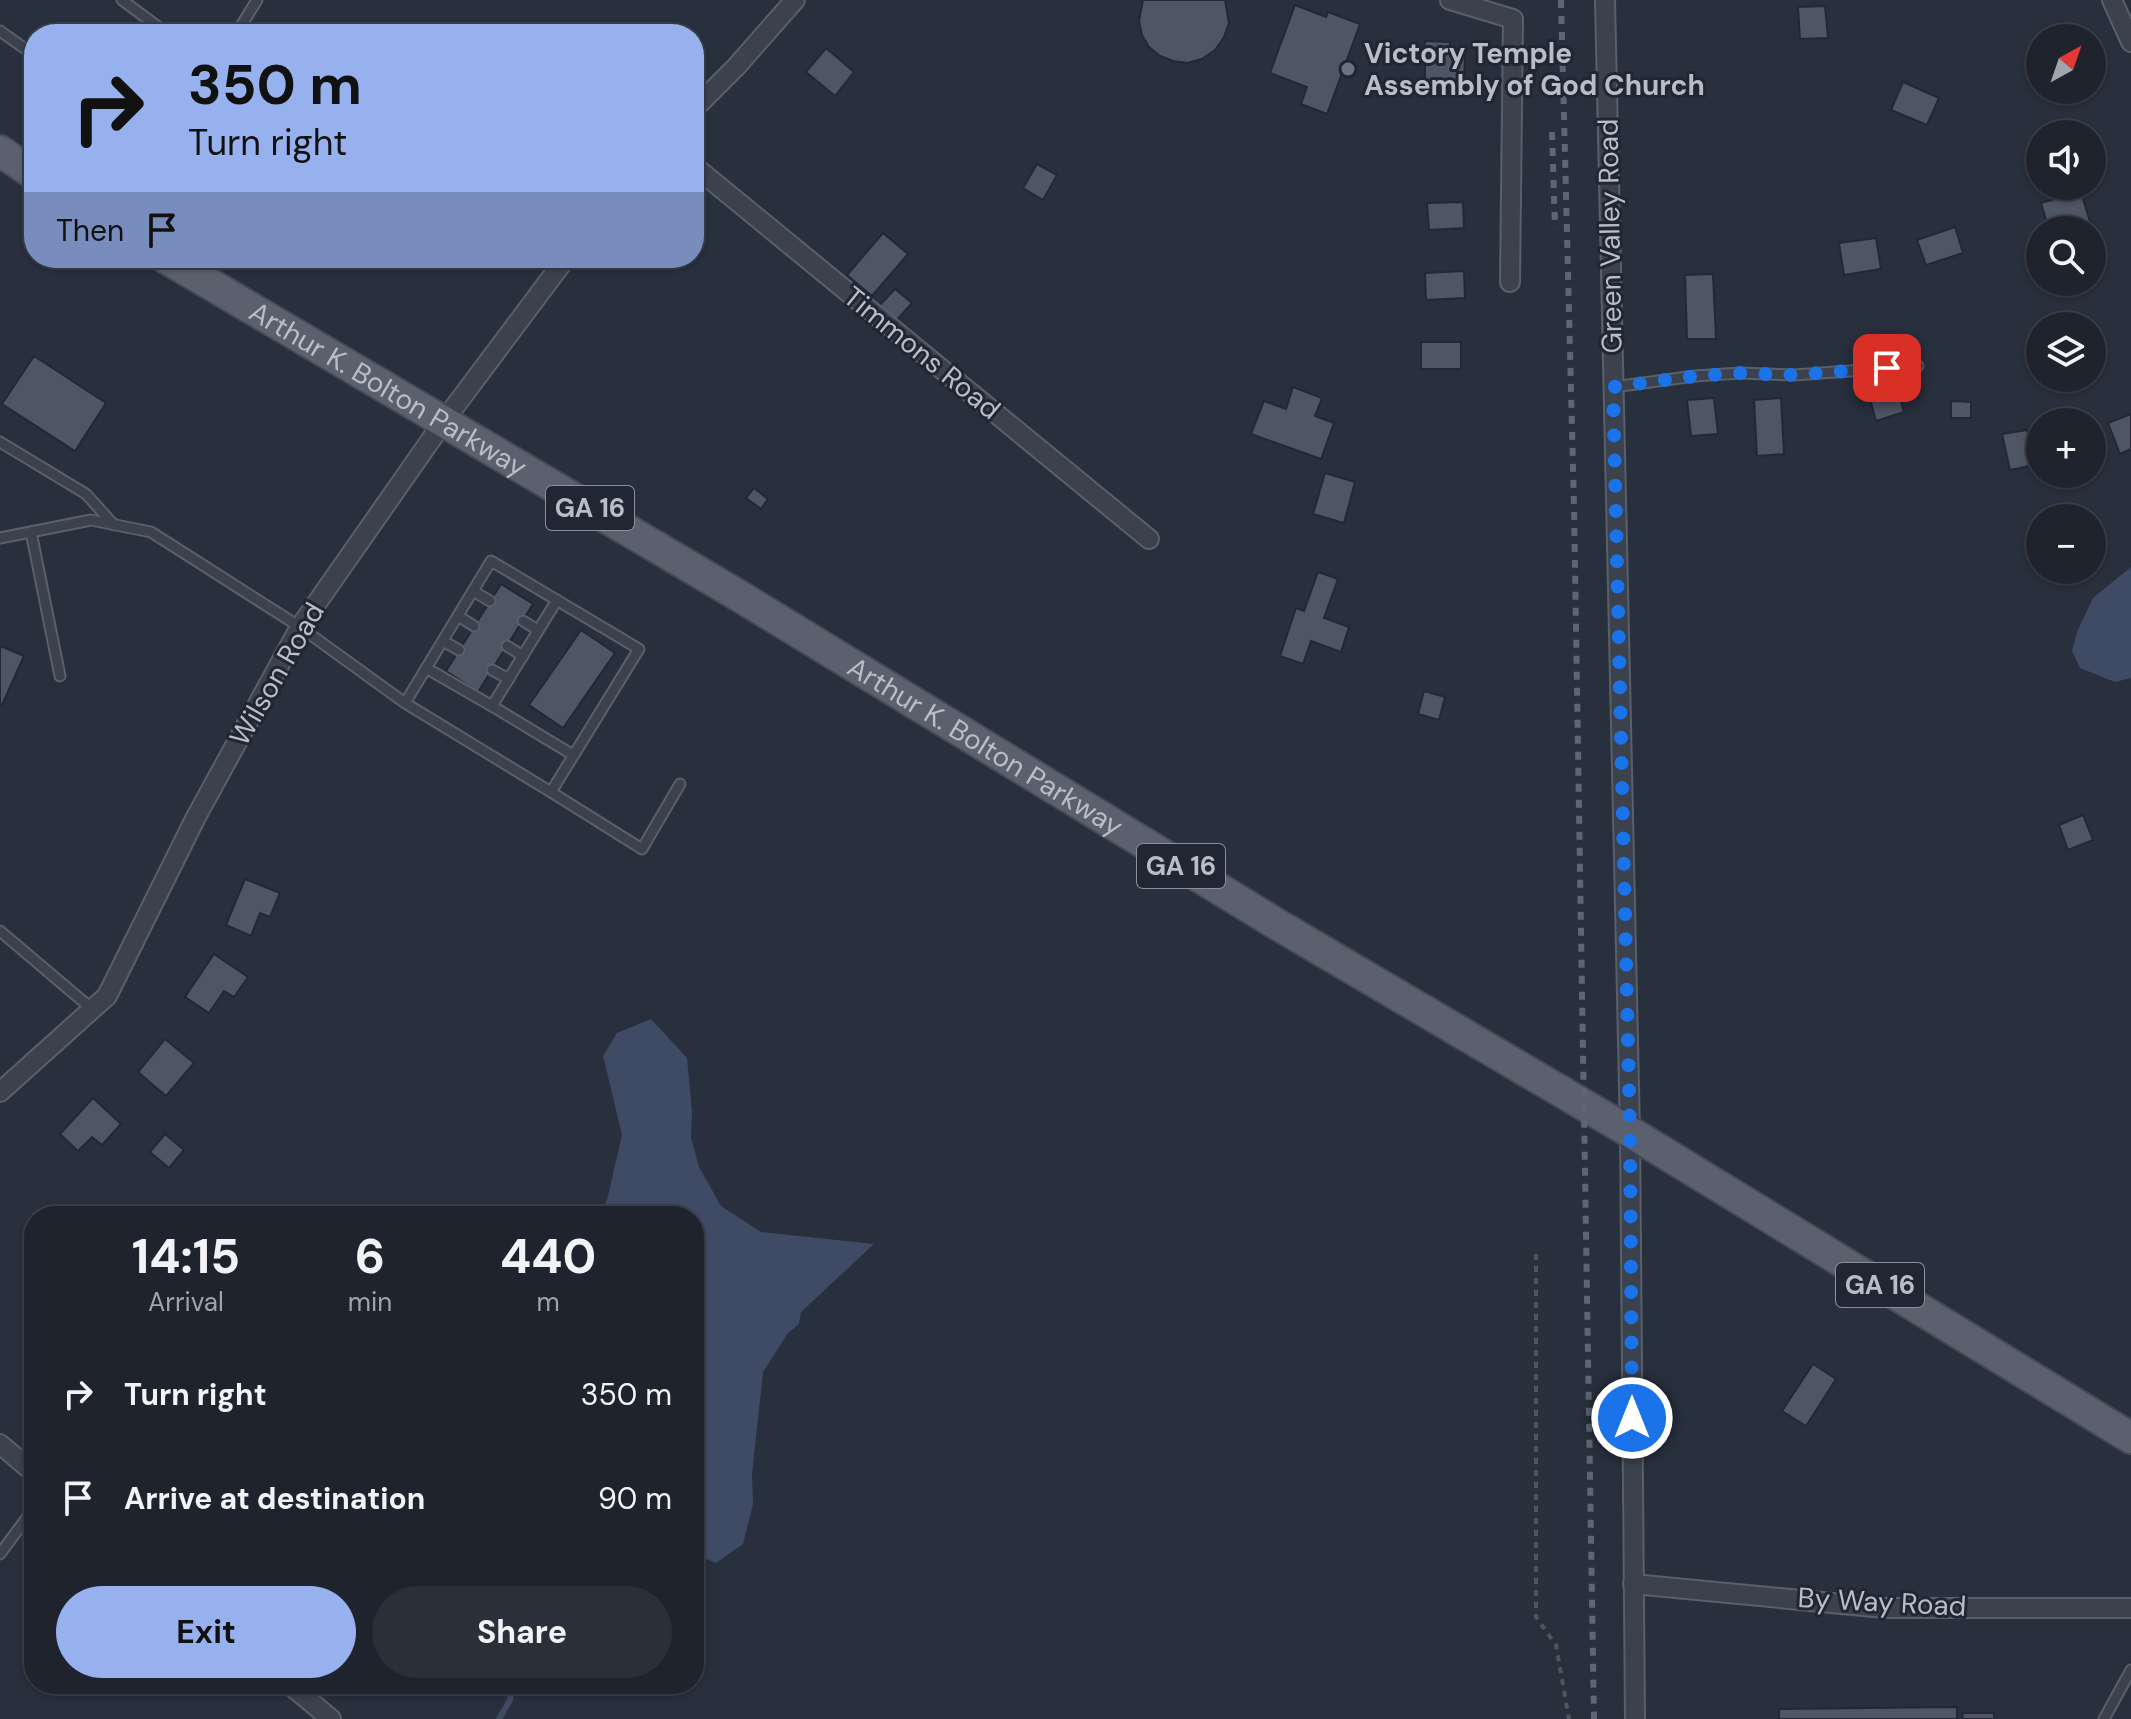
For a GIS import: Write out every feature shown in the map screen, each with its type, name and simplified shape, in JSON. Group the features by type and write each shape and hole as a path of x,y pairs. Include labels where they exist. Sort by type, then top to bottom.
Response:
{"main road":[{"path":"0,151 24,167"},
{"name":"Arthur K. Bolton Parkway","path":"183,268 736,594 1280,926 1630,1132 2131,1438"}],"street":[{"path":"704,99 795,0"},
{"path":"1450,0 1513,19 1510,282"},
{"name":"Green Valley Road","path":"1605,0 1630,1132 1635,1719"},
{"path":"2112,0 2131,42"},
{"name":"Timmons Road","path":"704,174 1149,539"},
{"name":"Wilson Road","path":"0,1092 107,996 196,817 300,627 444,421 559,268"},
{"path":"0,1444 24,1464"},
{"name":"By Way Road","path":"1633,1584 1884,1608 2131,1608"},
{"path":"301,1694 331,1719"}],"lane":[{"path":"122,0 154,24"},
{"path":"242,24 257,0"},
{"path":"0,31 24,48"},
{"path":"1613,387 1695,376 1740,373 1794,375 1918,366"},
{"path":"0,442 86,494 114,525"},
{"path":"0,538 91,520 151,532 300,627 405,703 642,849 680,784"},
{"path":"31,532 60,676"},
{"path":"405,703 491,561 639,649 551,792"},
{"path":"473,591 490,601"},
{"path":"492,706 557,600"},
{"path":"458,616 474,626"},
{"path":"523,621 538,630"},
{"path":"443,641 459,650"},
{"path":"507,646 523,656"},
{"path":"426,668 573,755"},
{"path":"492,670 509,679"},
{"path":"0,931 92,1009"},
{"path":"0,1554 24,1522"},
{"path":"2104,1719 2131,1670"}],"path":[{"path":"1536,1254 1536,1617 1556,1645 1569,1719"}],"water":[{"path":"2131,567 2131,678 2115,682 2080,668 2072,651 2093,598"},
{"path":"651,1019 687,1058 691,1138 699,1167 721,1206 761,1232 874,1244 801,1312 799,1324 788,1333 763,1372 752,1474 753,1504 743,1544 716,1563 704,1558 704,1206 604,1206 622,1135 603,1056 617,1033"}],"building":[{"path":"1143,0 1225,0 1229,23 1224,37 1215,50 1202,59 1187,63 1160,56 1149,47 1142,35 1139,21"},
{"path":"1295,5 1326,17 1328,12 1360,24 1327,114 1301,104 1307,87 1270,73"},
{"path":"1825,6 1828,38 1800,39 1798,7"},
{"path":"1425,41 1450,42 1450,56 1465,56 1464,81 1425,80"},
{"path":"826,48 854,72 835,96 806,72"},
{"path":"1903,82 1939,98 1927,125 1891,110"},
{"path":"1037,164 1057,175 1043,200 1023,188"},
{"path":"2083,200 2088,216 2045,216 2041,203"},
{"path":"1463,202 1464,228 1429,230 1427,203"},
{"path":"1955,227 1963,253 1926,265 1917,240"},
{"path":"883,233 908,254 872,296 847,275"},
{"path":"1876,238 1881,269 1844,275 1839,243"},
{"path":"1464,271 1465,298 1426,300 1425,273"},
{"path":"1713,274 1716,339 1687,339 1685,275"},
{"path":"895,289 912,303 896,321 879,306"},
{"path":"1421,342 1461,342 1461,369 1421,369"},
{"path":"34,356 106,403 75,451 2,404"},
{"path":"1896,384 1904,412 1876,421 1868,392"},
{"path":"1293,387 1322,398 1315,416 1334,423 1321,459 1251,434 1264,401 1286,409"},
{"path":"1714,398 1718,434 1691,436 1687,400"},
{"path":"1781,398 1784,454 1757,456 1754,400"},
{"path":"1951,401 1971,402 1971,418 1951,418"},
{"path":"2131,414 2131,449 2120,454 2108,423"},
{"path":"2026,430 2026,467 2010,470 2002,434"},
{"path":"1325,473 1355,482 1344,523 1313,514"},
{"path":"754,488 768,499 761,509 746,498"},
{"path":"1318,572 1338,579 1324,618 1349,627 1341,652 1311,641 1303,664 1280,656 1296,608 1304,611"},
{"path":"501,584 533,604 478,692 446,671"},
{"path":"581,630 615,653 563,728 529,705"},
{"path":"0,646 24,656 2,705 0,704"},
{"path":"1424,691 1445,697 1439,720 1418,714"},
{"path":"2083,815 2093,840 2068,850 2059,825"},
{"path":"245,879 280,893 270,917 260,913 251,936 226,925"},
{"path":"214,954 248,977 234,997 224,991 209,1013 185,997"},
{"path":"165,1039 194,1063 166,1096 138,1072"},
{"path":"93,1098 121,1124 102,1145 92,1137 78,1151 60,1134"},
{"path":"165,1134 184,1150 169,1168 150,1152"},
{"path":"1813,1364 1836,1379 1806,1426 1782,1411"},
{"path":"1957,1707 1957,1719 1779,1719 1779,1709"},
{"path":"1962,1713 1994,1713 1994,1719 1963,1719"}],"waterway":[{"path":"499,1719 511,1694"}],"railway":[{"path":"1561,0 1574,506 1594,1719"},
{"path":"1552,132 1555,228"}],"place":[{"name":"Victory Temple Assembly of God Church","path":"1348,69"}],"route":[{"path":"1632,1418 1630,1132 1613,387 1695,376 1740,373 1794,375 1887,368"}]}
